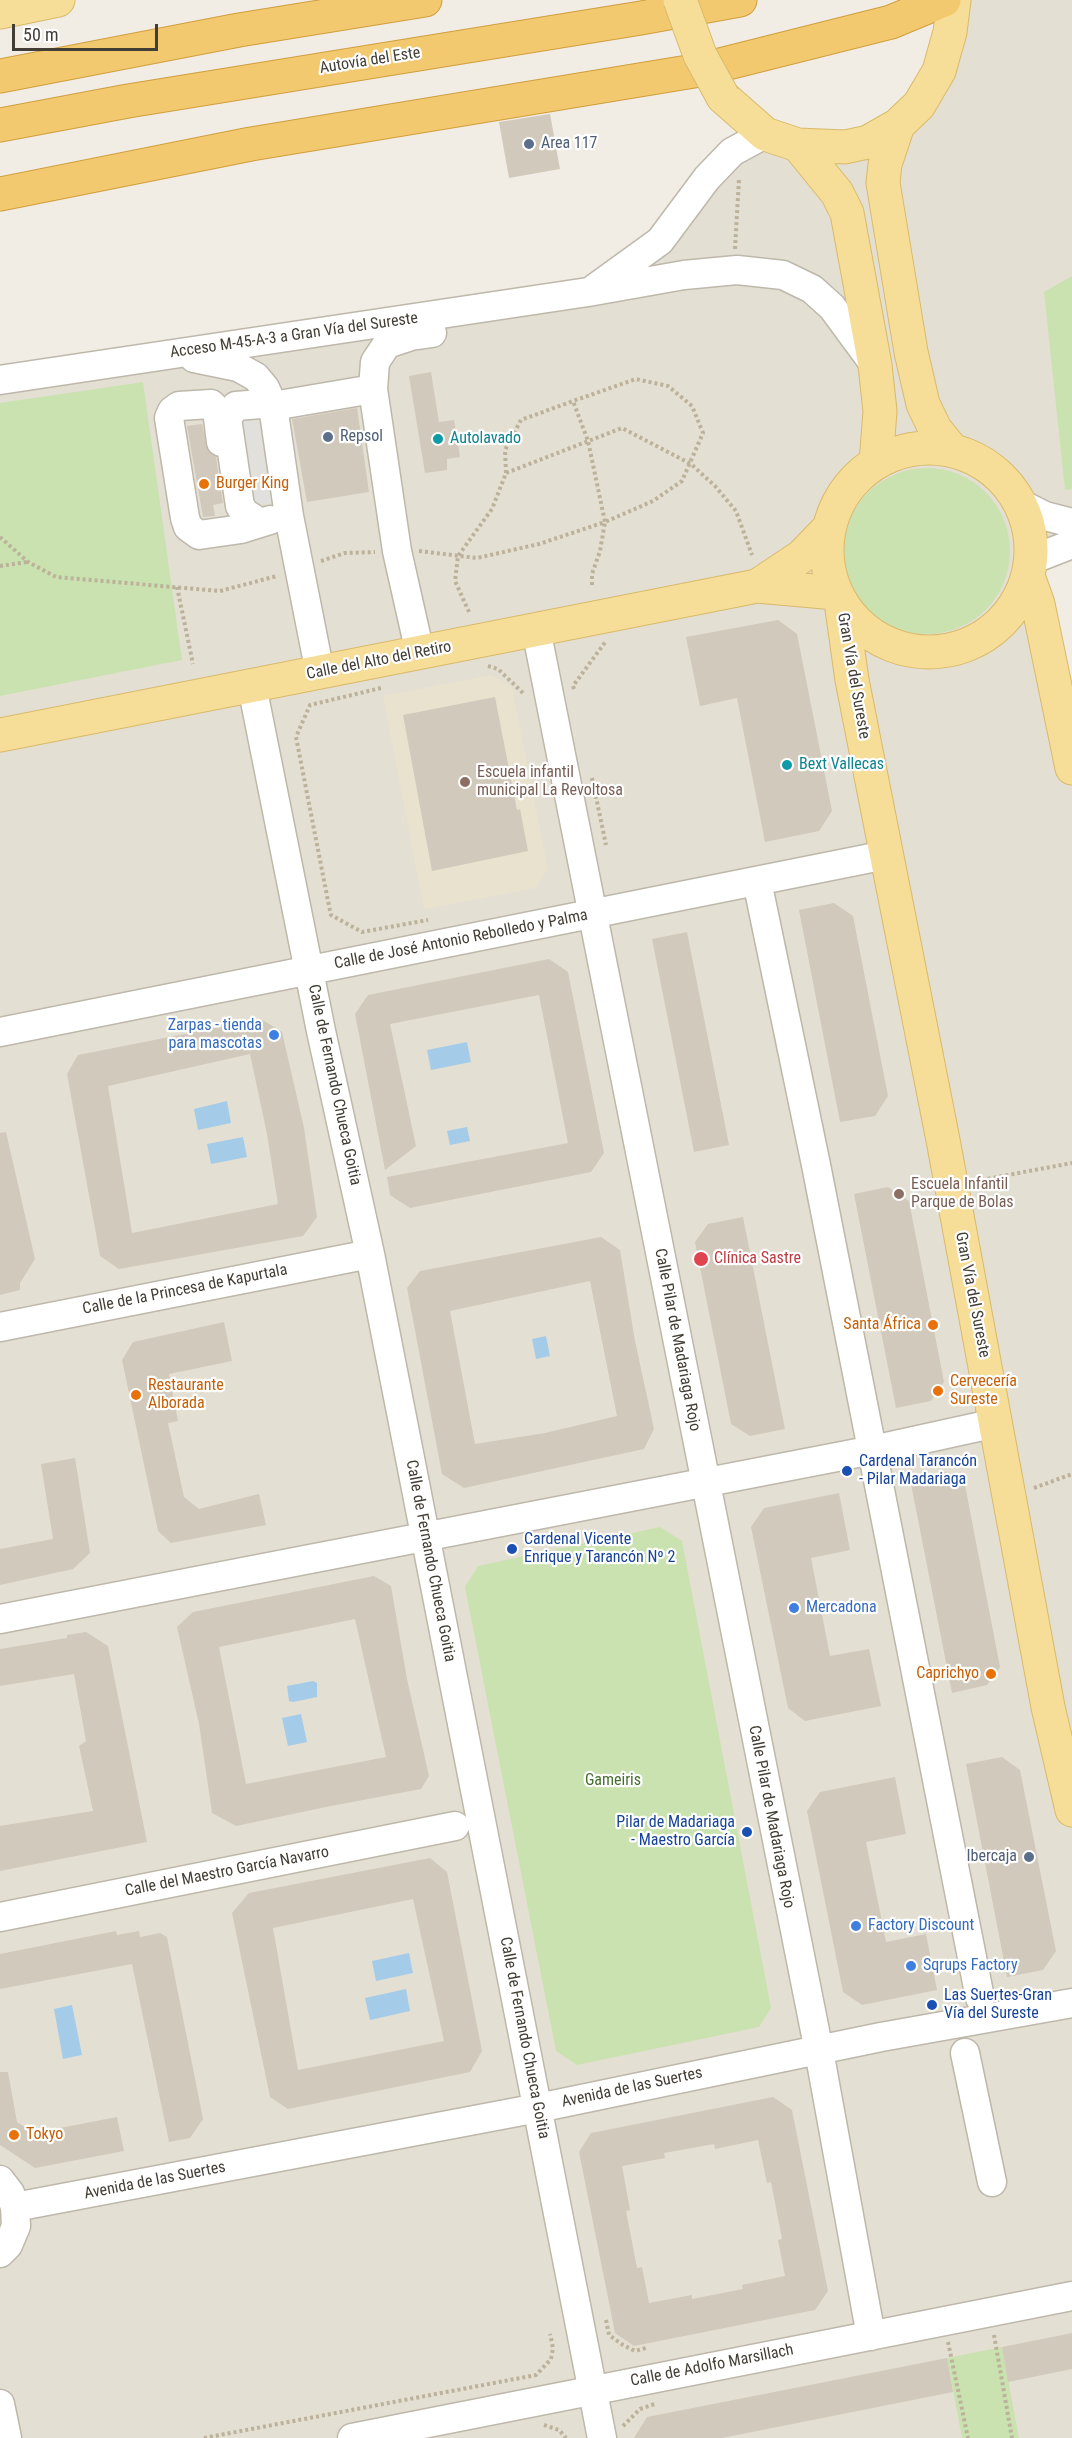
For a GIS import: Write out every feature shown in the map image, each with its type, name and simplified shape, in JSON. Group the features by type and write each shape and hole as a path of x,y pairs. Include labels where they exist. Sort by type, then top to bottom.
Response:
{"highway":[{"path":"0,75 239,30 425,0"},
{"name":"Autovía del Este","path":"0,125 140,99 740,0"},
{"path":"0,194 262,142 700,70 891,22 944,0"}],"main road":[{"path":"0,12 58,0"},
{"path":"680,0 700,55 723,97 765,134 798,145 845,147 868,142 898,125 919,105 939,71 950,32 954,0"},
{"path":"898,125 885,164 883,183 923,404 935,429 952,450"},
{"path":"798,145 837,193 847,213 875,365 880,411 876,463"},
{"path":"1029,568 1016,603 997,626 972,643 943,651 913,651 884,642 860,626 838,598 827,561 829,528 839,502 855,480 876,463 900,452 926,448 952,450 980,461 1004,480 1021,504 1030,532 1029,568 1072,768"},
{"name":"Calle del Alto del Retiro","path":"0,735 536,629 755,571 802,556 829,528"},
{"name":"Calle del Alto del Retiro","path":"755,571 838,598"},
{"name":"Gran Vía del Sureste","path":"838,598 852,680 943,1140 1048,1707 1072,1810"}],"street":[{"path":"588,292 660,241 707,178 732,152 765,134"},
{"name":"Acceso M-45-A-3 a Gran Vía del Sureste","path":"0,380 541,300 684,275 737,270 783,276 812,289 832,307 875,365"},
{"path":"420,653 397,551 373,389 375,362 387,345 411,336 509,321 541,300"},
{"path":"174,354 238,367 256,377 265,388 273,406 290,516 320,673"},
{"path":"259,522 251,518 240,506 227,418 236,406 261,404 273,406 373,389"},
{"path":"232,462 221,449 217,410 210,404 179,406 172,411 169,418 184,518 188,527 199,535 241,529 259,522 290,516"},
{"path":"1021,504 1045,516 1072,523"},
{"path":"1029,568 1072,544"},
{"name":"Calle Pilar de Madariaga Rojo","path":"536,629 819,2051 871,2336"},
{"name":"Calle de Fernando Chueca Goitia","path":"252,686 308,969 369,1254 593,2390 612,2433"},
{"name":"Calle de José Antonio Rebolledo y Palma","path":"0,1032 886,855"},
{"path":"757,881 873,1450 980,1998"},
{"name":"Calle de la Princesa de Kapurtala","path":"0,1327 369,1254"},
{"path":"0,1619 873,1450 996,1423"},
{"name":"Calle del Maestro García Navarro","path":"0,1917 455,1826"},
{"name":"Avenida de las Suertes","path":"15,2207 538,2108 881,2037 1072,2003"},
{"path":"965,2053 992,2182"},
{"path":"0,2180 10,2193 15,2207 16,2226 9,2245 0,2253"},
{"name":"Calle de Adolfo Marsillach","path":"352,2438 1072,2296"},
{"path":"0,2404 7,2438"}],"path":[{"path":"735,253 739,178"},
{"path":"0,537 28,562 56,577 220,591 300,569 345,553 429,550 458,556 477,558 504,554 605,522 653,501 682,481 703,433 692,406 668,386 636,379 521,420 505,450 506,473 492,509 458,556 455,581 469,612"},
{"path":"573,401 588,441 605,522 600,551 592,574 592,585"},
{"path":"506,473 622,428 691,464 715,486 736,511 755,571"},
{"path":"0,566 28,562"},
{"path":"177,587 193,664"},
{"path":"575,697 573,686 605,642 616,639"},
{"path":"481,665 498,669 524,693 526,705"},
{"path":"390,686 310,705 296,737 331,915 362,932 433,919"},
{"path":"592,777 606,845"},
{"path":"972,1182 1072,1163"},
{"path":"1027,1490 1072,1474"},
{"path":"606,2320 609,2335 623,2345 635,2351 646,2348"},
{"path":"204,2438 536,2375 552,2360 553,2348 550,2334"},
{"path":"995,2339 1012,2438"},
{"path":"949,2347 968,2438"},
{"path":"612,2433 640,2409 656,2404"},
{"path":"543,2425 559,2430 566,2438"}],"shaded area":[{"path":"954,0 1072,0 1072,544 1031,560 1072,751 1072,2438 0,2438 0,380 588,292 732,152 798,145 898,125"},
{"path":"262,417 276,502 247,506 233,421"},
{"name":"Escuela infantil municipal La Revoltosa","path":"492,675 512,687 548,869 535,888 424,909 383,696"}],"green space":[{"path":"1072,276 1072,489 1065,490 1044,292"},
{"path":"143,382 182,660 0,696 0,403"},
{"path":"927,468 959,474 986,492 1004,519 1010,551 1004,583 986,610 959,628 927,634 895,628 868,610 850,583 844,551 850,519 868,492 895,474"},
{"name":"Gameiris","path":"660,1527 682,1541 771,2008 759,2027 577,2065 556,2051 465,1587 478,1566"},
{"path":"1002,2347 1019,2438 962,2438 947,2358"}],"water":[{"path":"467,1042 471,1062 431,1070 427,1050"},
{"path":"227,1101 231,1123 198,1130 194,1109"},
{"path":"467,1127 470,1141 450,1145 447,1131"},
{"path":"243,1137 247,1157 211,1164 207,1144"},
{"path":"546,1336 550,1356 536,1359 532,1339"},
{"path":"313,1681 317,1683 317,1697 289,1701 287,1686"},
{"path":"301,1714 307,1742 288,1746 282,1718"},
{"path":"409,1953 413,1973 376,1981 372,1961"},
{"path":"406,1989 410,2011 370,2020 365,1998"},
{"path":"72,2005 82,2055 63,2059 54,2009"}],"building":[{"name":"Area 117","path":"550,114 560,169 509,178 499,122"},
{"name":"Autolavado","path":"431,372 439,422 454,420 460,457 447,459 447,470 425,473 409,376"},
{"name":"Repsol","path":"357,408 369,492 307,502 292,419"},
{"path":"202,424 208,451 216,457 223,503 213,505 215,516 203,517 187,426"},
{"name":"Bext Vallecas","path":"778,620 797,634 832,811 819,831 765,842 737,698 700,706 686,637"},
{"path":"495,697 517,810 520,809 528,851 432,871 403,715"},
{"path":"834,903 853,916 888,1096 875,1116 840,1122 799,910"},
{"path":"687,932 729,1145 694,1152 652,939"},
{"path":"549,959 568,972 604,1153 591,1172 410,1208 390,1195 387,1177 568,1143 539,995 390,1024 416,1146 385,1170 355,1014 368,995"},
{"path":"261,1019 282,1032 304,1128 317,1217 303,1236 119,1269 100,1256 67,1074 78,1055","holes":["250,1054 267,1134 278,1204 132,1233 108,1086"]},
{"path":"6,1132 35,1259 20,1283 20,1290 0,1295 0,1133"},
{"path":"888,1187 909,1201 944,1382 931,1401 896,1408 854,1194"},
{"path":"743,1217 785,1429 750,1436 731,1424 695,1242 708,1224"},
{"path":"601,1237 620,1250 635,1341 654,1429 644,1449 464,1488 442,1474 407,1288 420,1271","holes":["590,1281 617,1416 545,1433 475,1444 450,1311"]},
{"path":"224,1322 232,1361 169,1374 178,1421 168,1423 184,1497 199,1509 259,1494 266,1525 171,1543 158,1531 122,1360 133,1342"},
{"path":"75,1458 90,1553 73,1569 0,1585 0,1549 53,1539 41,1464"},
{"path":"946,1472 965,1485 1000,1667 987,1685 952,1693 910,1479"},
{"name":"Mercadona","path":"839,1493 850,1550 811,1558 830,1656 869,1649 881,1706 805,1721 788,1708 751,1527 764,1508"},
{"path":"374,1576 391,1586 407,1679 429,1776 421,1789 236,1826 212,1813 199,1724 177,1627 193,1612","holes":["355,1619 386,1757 246,1784 219,1647"]},
{"path":"86,1632 108,1646 147,1842 0,1871 0,1826 93,1811 79,1746 86,1741 74,1674 0,1686 0,1649 67,1638 67,1635"},
{"path":"1002,1757 1020,1770 1056,1951 1043,1970 1007,1977 966,1764"},
{"path":"895,1777 906,1834 866,1842 886,1942 926,1934 937,1990 862,2005 843,1992 807,1811 820,1792"},
{"path":"430,1858 447,1872 482,2051 470,2072 288,2109 270,2097 232,1913 249,1893","holes":["413,1899 444,2041 298,2070 273,1928"]},
{"path":"116,1931 117,1935 139,1931 140,1937 160,1933 167,1937 203,2119 190,2138 169,2142 132,1964 0,1989 0,1954"},
{"path":"0,2072 8,2072 17,2122 34,2133 117,2117 124,2151 35,2168 0,2145"},
{"path":"773,2097 792,2110 828,2291 815,2310 634,2346 615,2333 579,2152 591,2133","holes":["758,2140 767,2183 771,2182 782,2239 778,2240 785,2276 742,2285 743,2289 692,2299 692,2295 649,2303 642,2267 637,2268 626,2211 630,2210 622,2166 665,2158 664,2153 714,2144 715,2149"]},
{"path":"1072,2333 1072,2369 1008,2382 1002,2347"},
{"path":"947,2358 953,2392 722,2438 634,2438 647,2417"}],"place":[{"name":"Area 117","path":"529,144"},
{"name":"Repsol","path":"328,437"},
{"name":"Autolavado","path":"438,439"},
{"name":"Burger King","path":"204,484"},
{"name":"Bext Vallecas","path":"787,765"},
{"name":"Escuela infantil municipal La Revoltosa","path":"465,782"},
{"name":"Zarpas - tienda para mascotas","path":"274,1035"},
{"name":"Escuela Infantil Parque de Bolas","path":"899,1194"},
{"name":"Clínica Sastre","path":"701,1259"},
{"name":"Santa África","path":"933,1325"},
{"name":"Cervecería Sureste","path":"938,1391"},
{"name":"Restaurante Alborada","path":"136,1395"},
{"name":"Cardenal Tarancón - Pilar Madariaga","path":"847,1471"},
{"name":"Cardenal Vicente Enrique y Tarancón Nº 2","path":"512,1549"},
{"name":"Mercadona","path":"794,1608"},
{"name":"Caprichyo","path":"991,1674"},
{"name":"Pilar de Madariaga - Maestro García","path":"747,1832"},
{"name":"Ibercaja","path":"1029,1857"},
{"name":"Factory Discount","path":"856,1926"},
{"name":"Sqrups Factory","path":"911,1966"},
{"name":"Las Suertes-Gran Vía del Sureste","path":"932,2005"},
{"name":"Tokyo","path":"14,2135"}]}
